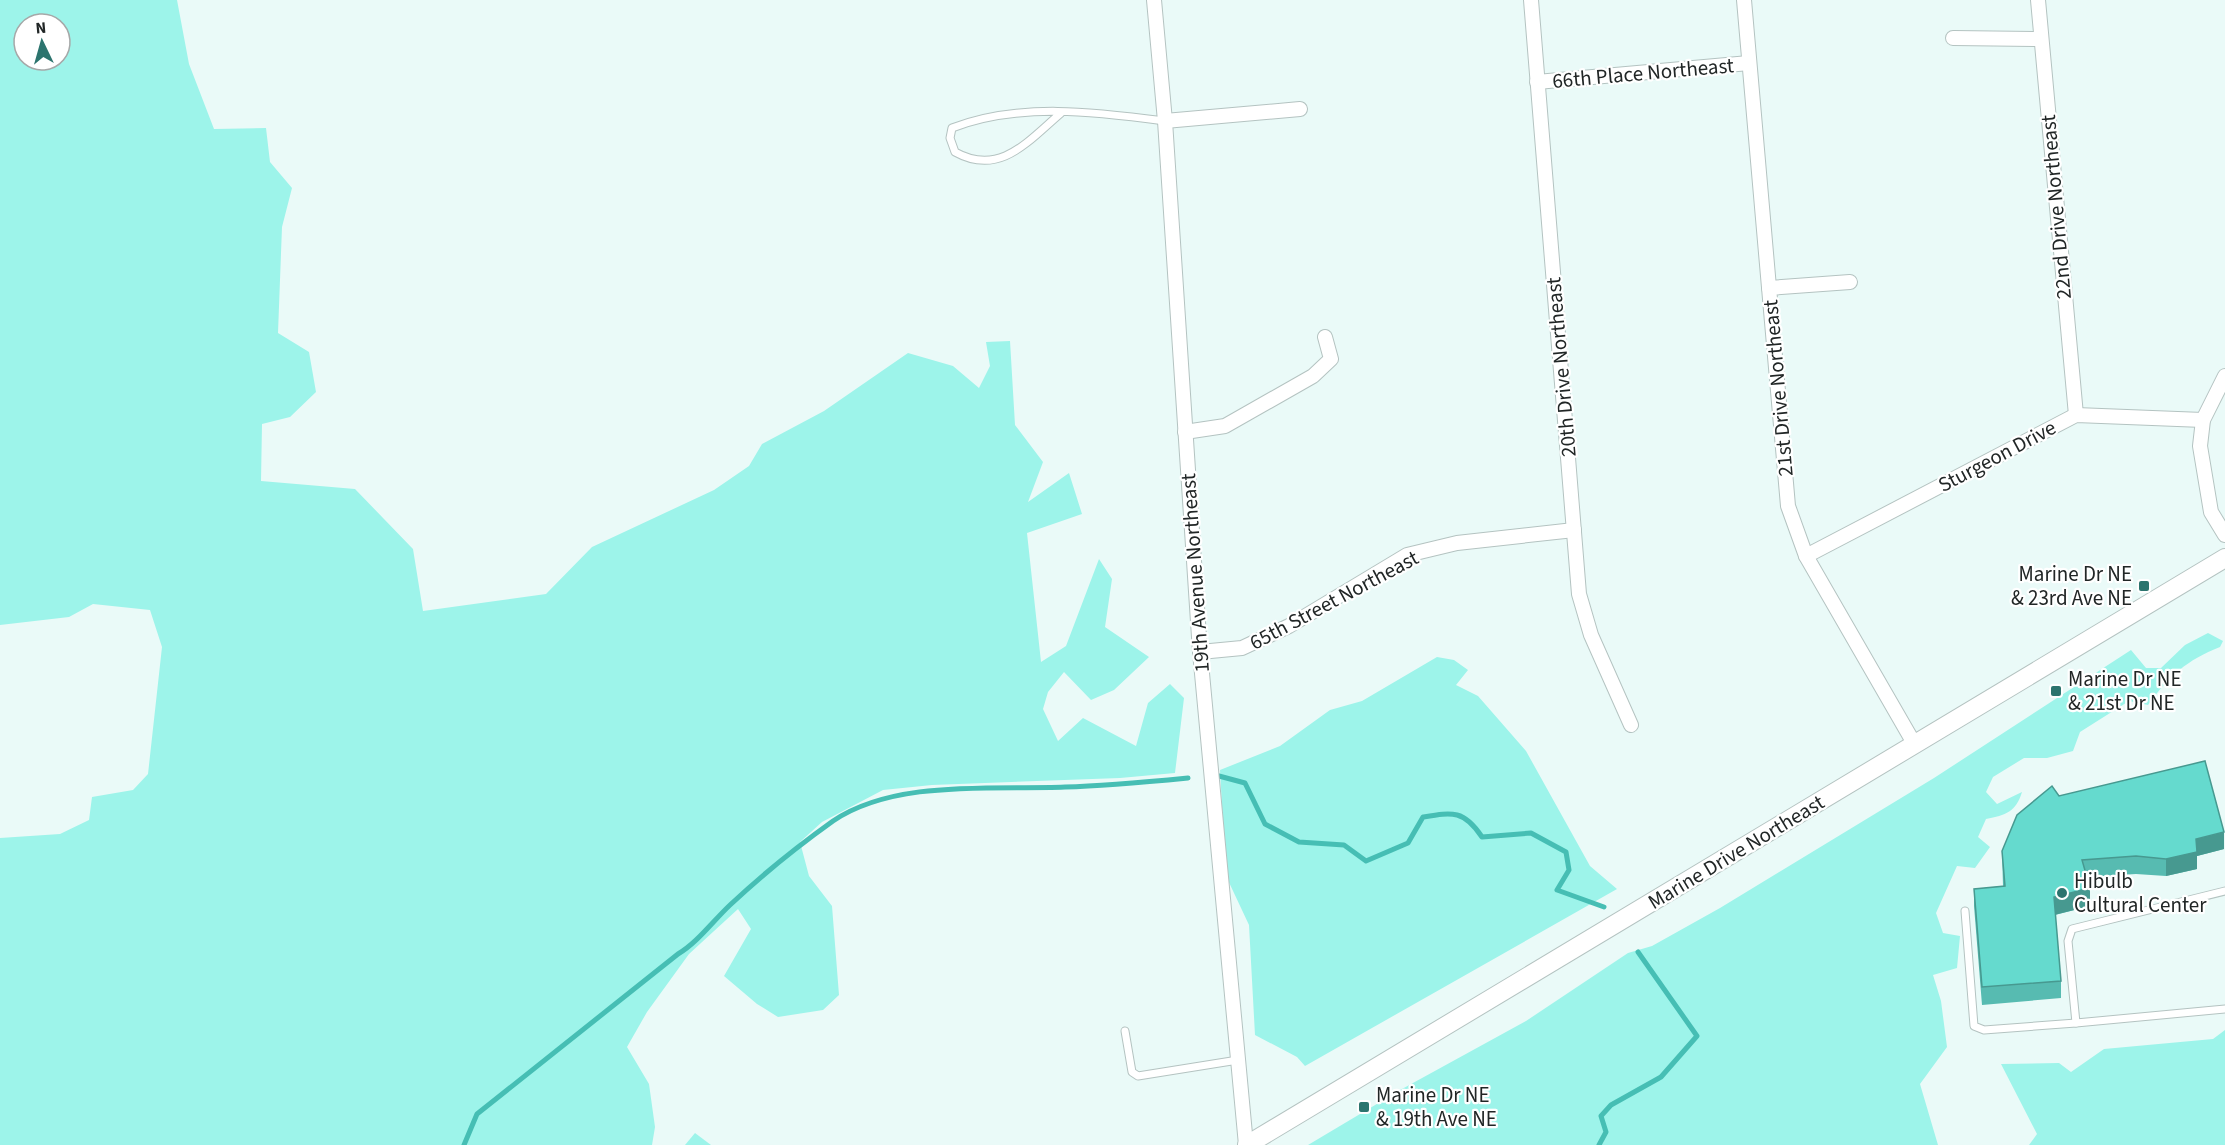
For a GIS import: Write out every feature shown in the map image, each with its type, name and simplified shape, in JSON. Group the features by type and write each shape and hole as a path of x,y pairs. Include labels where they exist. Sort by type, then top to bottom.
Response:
{"main road":[{"name":"Marine Drive Northeast","path":"1246,1145 1915,746 2225,558"}],"street":[{"name":"19th Avenue Northeast","path":"1154,0 1165,121 1200,652 1246,1145"},
{"name":"20th Drive Northeast","path":"1531,0 1579,594 1590,635 1631,725"},
{"name":"21st Drive Northeast","path":"1744,0 1788,506 1806,556 1915,746"},
{"name":"22nd Drive Northeast","path":"2038,0 2076,415"},
{"path":"1953,38 2041,39"},
{"name":"66th Place Northeast","path":"1537,82 1749,63"},
{"path":"1165,121 1300,109"},
{"path":"1769,288 1850,282"},
{"path":"1185,432 1225,426 1313,375 1331,359 1325,337"},
{"path":"2225,376 2203,420 2200,446 2202,469 2211,512 2225,535"},
{"name":"Sturgeon Drive","path":"1806,556 2076,415 2203,420"},
{"name":"65th Street Northeast","path":"1200,652 1242,648 1288,626 1407,555 1457,543 1574,530"}],"lane":[{"path":"1061,112 1012,155 987,161 969,160 955,152 950,138 952,128 973,120 1038,112 1061,112 1165,121"},
{"path":"2076,1023 2068,941 2072,929 2225,891"},
{"path":"1965,911 1974,1026 1984,1030 2225,1009"},
{"path":"1125,1031 1132,1072 1138,1076 1238,1060"}],"shaded area":[{"path":"0,0 177,0 189,64 214,129 266,128 270,162 292,188 282,227 278,333 309,352 316,392 290,417 262,424 261,481 355,489 413,549 423,611 546,594 592,547 714,490 749,466 762,444 824,411 908,353 953,366 979,388 990,366 986,342 1010,341 1015,425 1043,462 1028,502 1069,473 1082,514 1027,533 1041,662 1066,646 1099,559 1112,579 1105,627 1149,657 1114,690 1091,700 1064,672 1048,692 1043,709 1058,741 1083,718 1136,746 1148,703 1170,684 1184,698 1175,773 1120,778 932,785 883,790 822,822 800,842 809,876 832,906 839,995 823,1010 778,1017 757,1004 724,976 751,929 738,909 689,954 647,1012 627,1047 649,1084 655,1127 652,1145 0,1145 0,838 60,834 89,820 92,797 133,790 148,774 162,647 150,610 93,604 69,617 0,625"},
{"path":"2208,633 2223,641 2220,647 2188,663 2163,686 2148,705 2129,701 2080,732 2073,751 2047,758 2024,758 1993,777 1986,792 1997,804 2022,792 2020,799 2009,812 1986,819 1978,837 1990,847 1975,868 1957,866 1936,913 1943,933 1960,936 1957,968 1933,975 1941,1001 1947,1047 1920,1084 1938,1145 1308,1145 1402,1089 1526,1021 1628,953 1652,946 1720,908 1934,778 2131,650 2146,668 2161,668 2185,645"},
{"path":"1437,657 1454,660 1468,670 1456,685 1478,696 1526,751 1590,866 1617,889 1305,1066 1297,1057 1255,1035 1249,925 1226,876 1220,770 1280,746 1330,710 1362,701"},
{"path":"2225,1030 2225,1145 2029,1145 2037,1134 2001,1064 2059,1063 2071,1072 2104,1049 2213,1039"},
{"path":"695,1133 711,1145 685,1145"}],"building":[{"name":"Hibulb Cultural Center","path":"2205,761 2224,832 2196,839 2197,852 2166,859 2136,856 2082,860 2090,888 2054,897 2061,981 1982,987 1974,889 2005,886 2002,851 2017,815 2052,786 2059,796"}],"waterway":[{"path":"1219,776 1245,783 1265,824 1299,842 1344,845 1366,861 1408,843 1423,817 1442,814 1463,817 1476,828 1482,837 1531,833 1566,852 1569,870 1557,890 1604,907"},
{"path":"464,1145 477,1114 692,944 730,905 780,861 833,821 858,808 885,798 945,789 1126,784 1188,778"},
{"path":"1599,1145 1606,1132 1601,1116 1611,1105 1661,1077 1697,1036 1638,952"}],"place":[{"name":"Marine Dr NE & 23rd Ave NE","path":"2144,586"},
{"name":"Marine Dr NE & 21st Dr NE","path":"2056,691"},
{"name":"Hibulb Cultural Center","path":"2062,893"},
{"name":"Marine Dr NE & 19th Ave NE","path":"1364,1107"}]}
